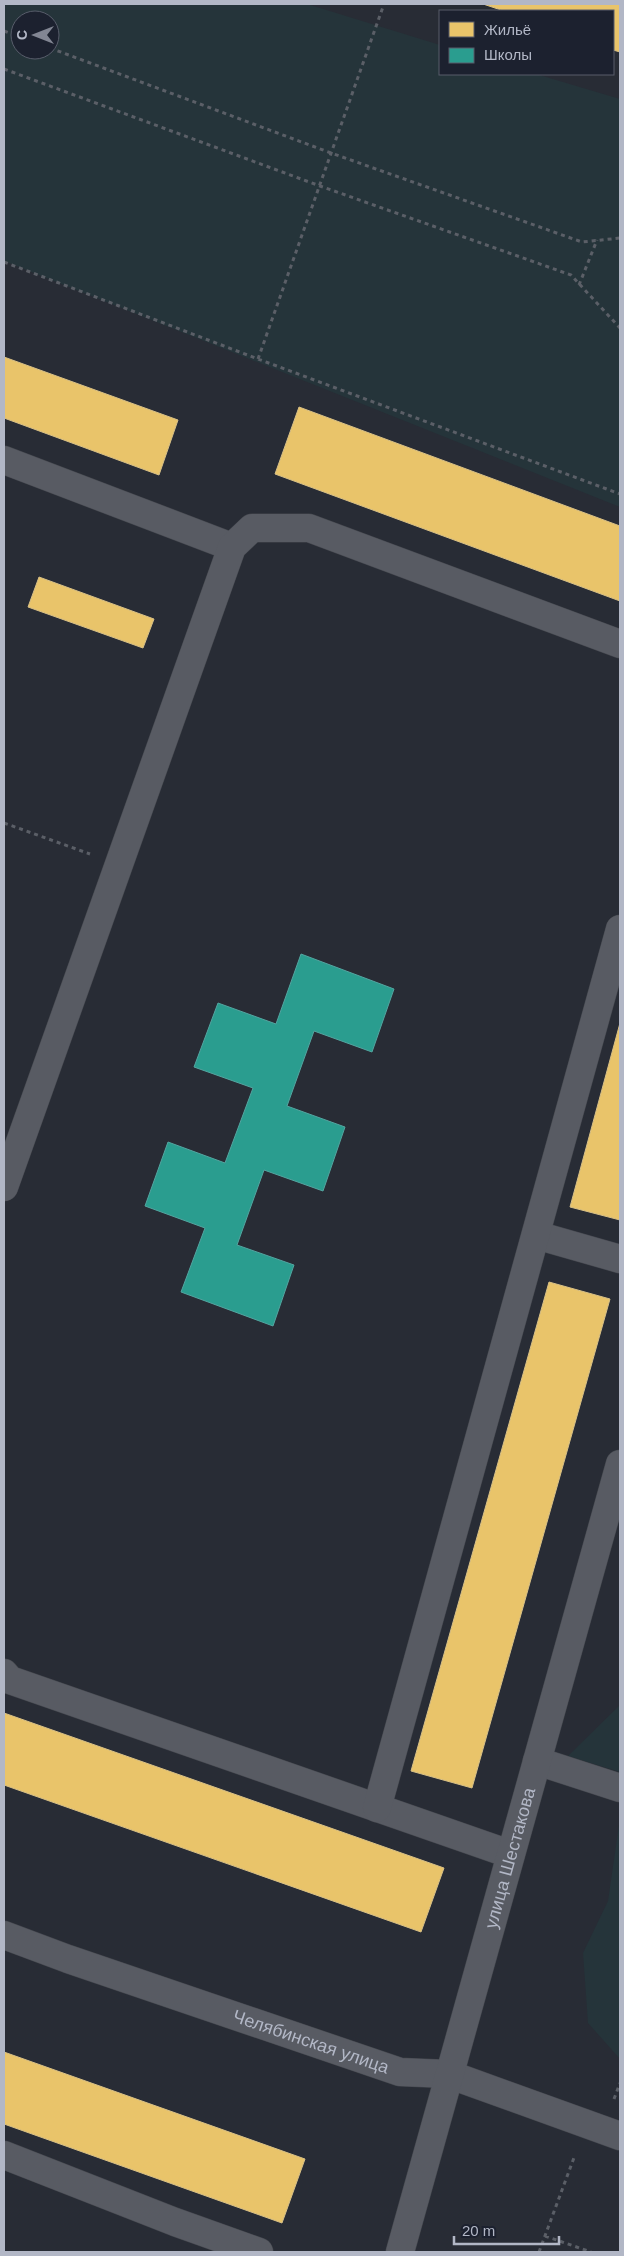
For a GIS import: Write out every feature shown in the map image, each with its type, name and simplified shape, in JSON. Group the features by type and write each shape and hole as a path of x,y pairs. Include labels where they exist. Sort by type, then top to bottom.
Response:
{"street":[{"path":"4,460 232,547"},
{"path":"4,1187 232,547 252,528 309,528 620,644"},
{"path":"378,1808 620,930"},
{"path":"536,1236 620,1259"},
{"name":"улица Шестакова","path":"400,2252 448,2074 620,1464"},
{"path":"4,1673 10,1680 510,1854"},
{"path":"536,1761 620,1788"},
{"name":"Челябинская улица","path":"4,1934 68,1959 400,2072 448,2074 620,2136"},
{"path":"4,2155 175,2222 260,2252"}],"path":[{"path":"258,360 384,4"},
{"path":"60,52 331,153 582,242 620,238"},
{"path":"4,69 320,186 571,275 620,328"},
{"path":"579,285 597,240"},
{"path":"4,262 258,360 620,494"},
{"path":"4,823 119,864"},
{"path":"539,2252 587,2124"},
{"path":"545,2236 591,2252"}],"shaded area":[{"path":"4,4 307,4 439,45 439,75 539,75 620,99 620,507 4,261"},
{"path":"620,1705 620,1772 568,1756"},
{"path":"620,1818 620,2059 588,2023 583,1953 608,1901"}],"building: Жильё":[{"path":"483,4 620,4 620,52 614,50 614,10 501,10"},
{"path":"4,357 178,420 159,475 4,418"},
{"path":"299,407 620,526 620,601 275,474"},
{"path":"39,577 154,619 143,648 28,607"},
{"path":"620,1023 620,1220 570,1207"},
{"path":"549,1282 610,1299 472,1788 411,1771"},
{"path":"4,1713 444,1868 421,1932 4,1785"},
{"path":"4,2052 305,2159 282,2223 4,2124"}],"building: Школы":[{"path":"301,954 394,989 372,1052 314,1031 287,1106 345,1127 323,1191 264,1170 237,1245 294,1265 273,1326 181,1292 205,1228 145,1206 168,1142 225,1163 253,1088 194,1067 218,1003 276,1024"}]}
